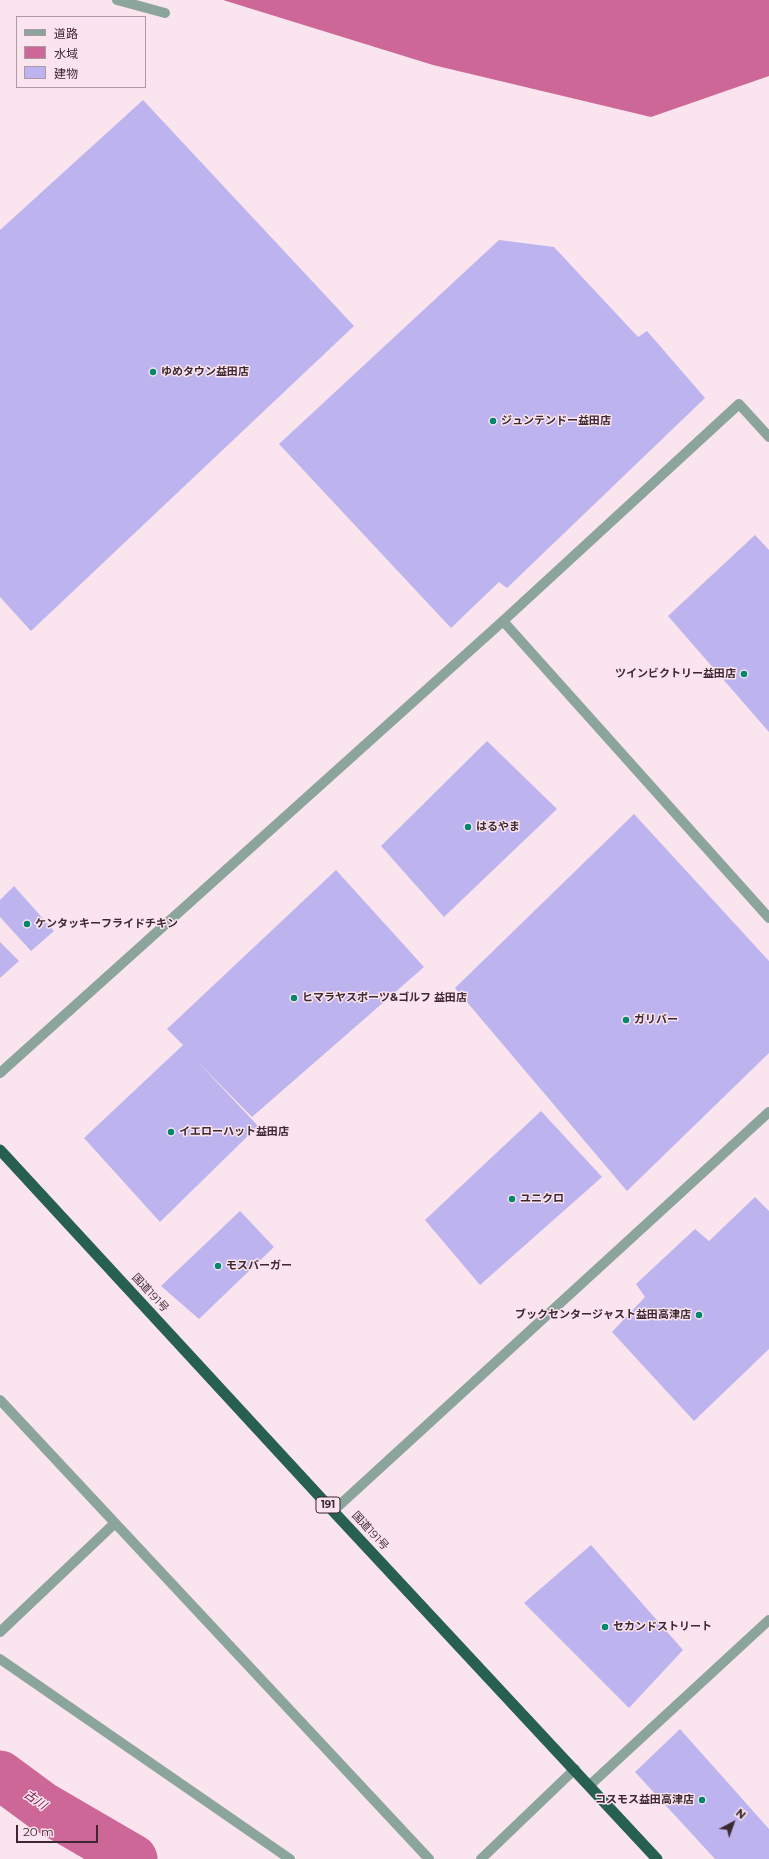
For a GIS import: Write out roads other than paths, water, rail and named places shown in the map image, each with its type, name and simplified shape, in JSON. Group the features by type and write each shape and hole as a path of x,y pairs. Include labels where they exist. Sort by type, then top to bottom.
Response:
{"highway":[{"name":"国道191号","path":"0,1150 657,1859"}],"street":[{"path":"117,0 165,13"},
{"path":"0,1073 503,621 739,404 769,437"},
{"path":"503,621 769,918"},
{"path":"333,1511 769,1112"},
{"path":"0,1400 429,1859"},
{"path":"0,1632 115,1523"},
{"path":"590,1785 769,1620"},
{"path":"0,1659 290,1859"},
{"path":"481,1859 575,1769"}],"water":[{"path":"223,0 769,0 769,76 651,117 433,65"}],"waterway":[{"name":"古川","path":"0,1775 42,1806 133,1859"}],"place":[{"name":"ゆめタウン益田店","path":"153,372"},
{"name":"ジュンテンドー益田店","path":"493,421"},
{"name":"ツインビクトリー益田店","path":"744,674"},
{"name":"はるやま","path":"468,827"},
{"name":"ケンタッキーフライドチキン","path":"27,924"},
{"name":"ヒマラヤスポーツ&ゴルフ 益田店","path":"294,998"},
{"name":"ガリバー","path":"626,1020"},
{"name":"イエローハット益田店","path":"171,1132"},
{"name":"ユニクロ","path":"512,1199"},
{"name":"モスバーガー","path":"218,1266"},
{"name":"ブックセンタージャスト益田高津店","path":"699,1315"},
{"name":"セカンドストリート","path":"605,1627"},
{"name":"コスモス益田高津店","path":"702,1800"}]}
